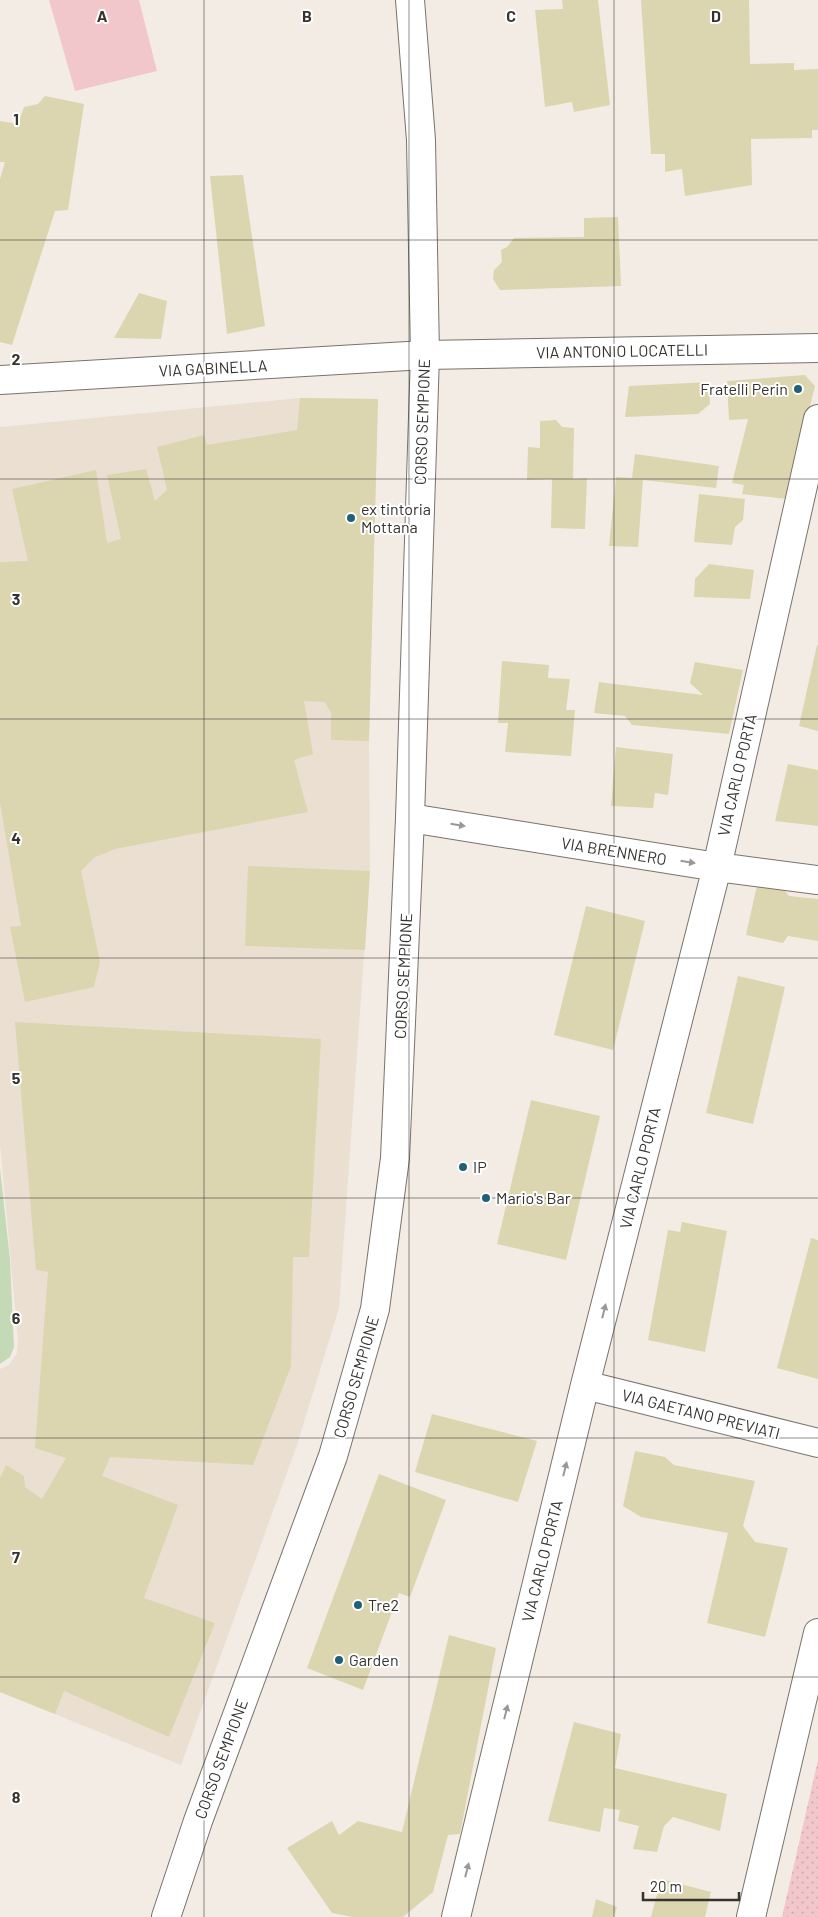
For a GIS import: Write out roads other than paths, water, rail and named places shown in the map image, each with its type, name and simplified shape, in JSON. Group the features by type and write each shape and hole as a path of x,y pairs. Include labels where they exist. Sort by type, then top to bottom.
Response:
{"street":[{"name":"CORSO SEMPIONE","path":"166,1917 198,1821 333,1456 375,1309 395,1158 410,818 425,355 421,140 410,0"},
{"name":"VIA ANTONIO LOCATELLI","path":"425,355 818,348"},
{"name":"VIA GABINELLA","path":"0,380 425,355"},
{"name":"VIA CARLO PORTA","path":"456,1917 585,1385 716,867 818,419"},
{"name":"VIA BRENNERO","path":"410,818 716,867 818,880"},
{"name":"VIA GAETANO PREVIATI","path":"585,1385 818,1443"},
{"path":"751,1917 818,1633"}],"place":[{"name":"Fratelli Perin","path":"798,389"},
{"name":"ex tintoria Mottana","path":"351,518"},
{"name":"IP","path":"463,1167"},
{"name":"Mario's Bar","path":"486,1198"},
{"name":"Tre2","path":"358,1605"},
{"name":"Garden","path":"339,1660"}]}
